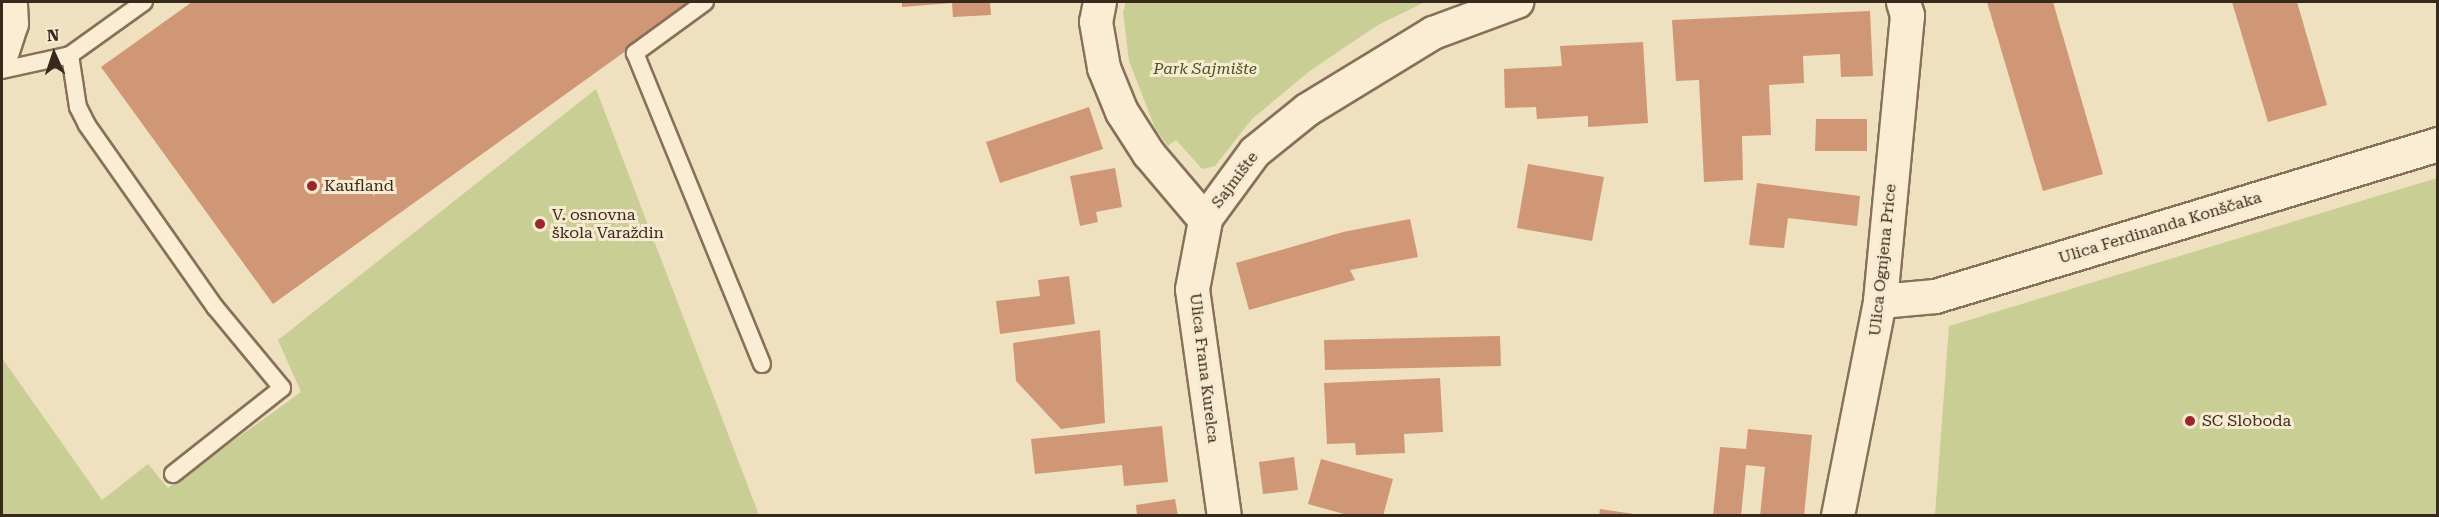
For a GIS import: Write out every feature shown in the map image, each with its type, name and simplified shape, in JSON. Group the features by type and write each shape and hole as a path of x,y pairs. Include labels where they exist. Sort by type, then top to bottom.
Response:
{"street":[{"path":"2,54 12,24 10,2"},
{"name":"Sajmište","path":"1100,2 1096,22 1104,68 1122,112 1149,154 1205,220 1255,152 1307,110 1433,33 1517,2"},
{"name":"Ulica Ognjena Price","path":"1838,516 1880,301 1907,15 1903,2"},
{"name":"Ulica Ferdinanda Konščaka","path":"1880,301 1935,296 2438,144"},
{"name":"Ulica Frana Kurelca","path":"1205,220 1192,289 1224,516"}],"lane":[{"path":"2,70 70,55 144,2"},
{"path":"705,2 635,53 762,363"},
{"path":"70,55 76,95 87,125 215,307 282,388 173,474"}],"green space":[{"name":"Park Sajmište","path":"1126,2 1425,2 1378,25 1311,70 1252,119 1215,166 1202,169 1176,140 1168,146 1155,128 1129,61 1123,12"},
{"name":"V. osnovna škola Varaždin","path":"596,89 759,515 2,515 2,358 102,500 148,464 168,488 301,392 278,340"},
{"name":"SC Sloboda","path":"2437,178 2437,515 1935,515 1949,326"}],"building":[{"name":"Kaufland","path":"192,2 694,2 273,304 101,67"},
{"path":"902,2 990,2 991,15 953,17 952,3 902,7"},
{"path":"1987,2 2053,2 2103,174 2043,191"},
{"path":"2232,2 2297,2 2327,105 2268,122"},
{"path":"1870,11 1873,76 1841,77 1840,54 1803,56 1804,83 1769,85 1771,135 1742,136 1743,180 1704,182 1699,80 1676,81 1672,20"},
{"path":"1643,42 1648,123 1588,127 1588,116 1537,119 1536,107 1505,108 1504,69 1562,66 1560,46"},
{"path":"1089,107 1103,149 1000,183 986,142"},
{"path":"1816,119 1867,119 1867,151 1815,151"},
{"path":"1528,164 1604,177 1592,241 1517,228"},
{"path":"1115,168 1122,207 1096,212 1098,222 1080,226 1070,176"},
{"path":"1757,183 1860,196 1857,226 1788,218 1784,248 1749,245"},
{"path":"1410,219 1418,257 1350,270 1355,280 1249,310 1236,263 1343,232"},
{"path":"1069,276 1075,324 1000,334 996,301 1040,296 1038,280"},
{"path":"1100,330 1105,423 1061,429 1016,381 1013,343"},
{"path":"1500,336 1501,366 1325,370 1324,340"},
{"path":"1440,378 1443,432 1404,434 1405,453 1356,455 1355,443 1327,444 1324,383"},
{"path":"1162,426 1168,482 1124,486 1122,465 1035,474 1031,439"},
{"path":"1748,429 1812,435 1804,516 1760,516 1765,467 1746,465 1741,516 1713,516 1720,447 1746,449"},
{"path":"1294,457 1298,490 1263,494 1259,462"},
{"path":"1321,459 1393,479 1383,516 1351,516 1308,504"},
{"path":"1175,499 1178,516 1137,516 1136,505"},
{"path":"1600,509 1634,514 1634,516 1599,516"}],"place":[{"name":"Kaufland","path":"312,186"},
{"name":"V. osnovna škola Varaždin","path":"540,224"},
{"name":"SC Sloboda","path":"2190,421"}]}
